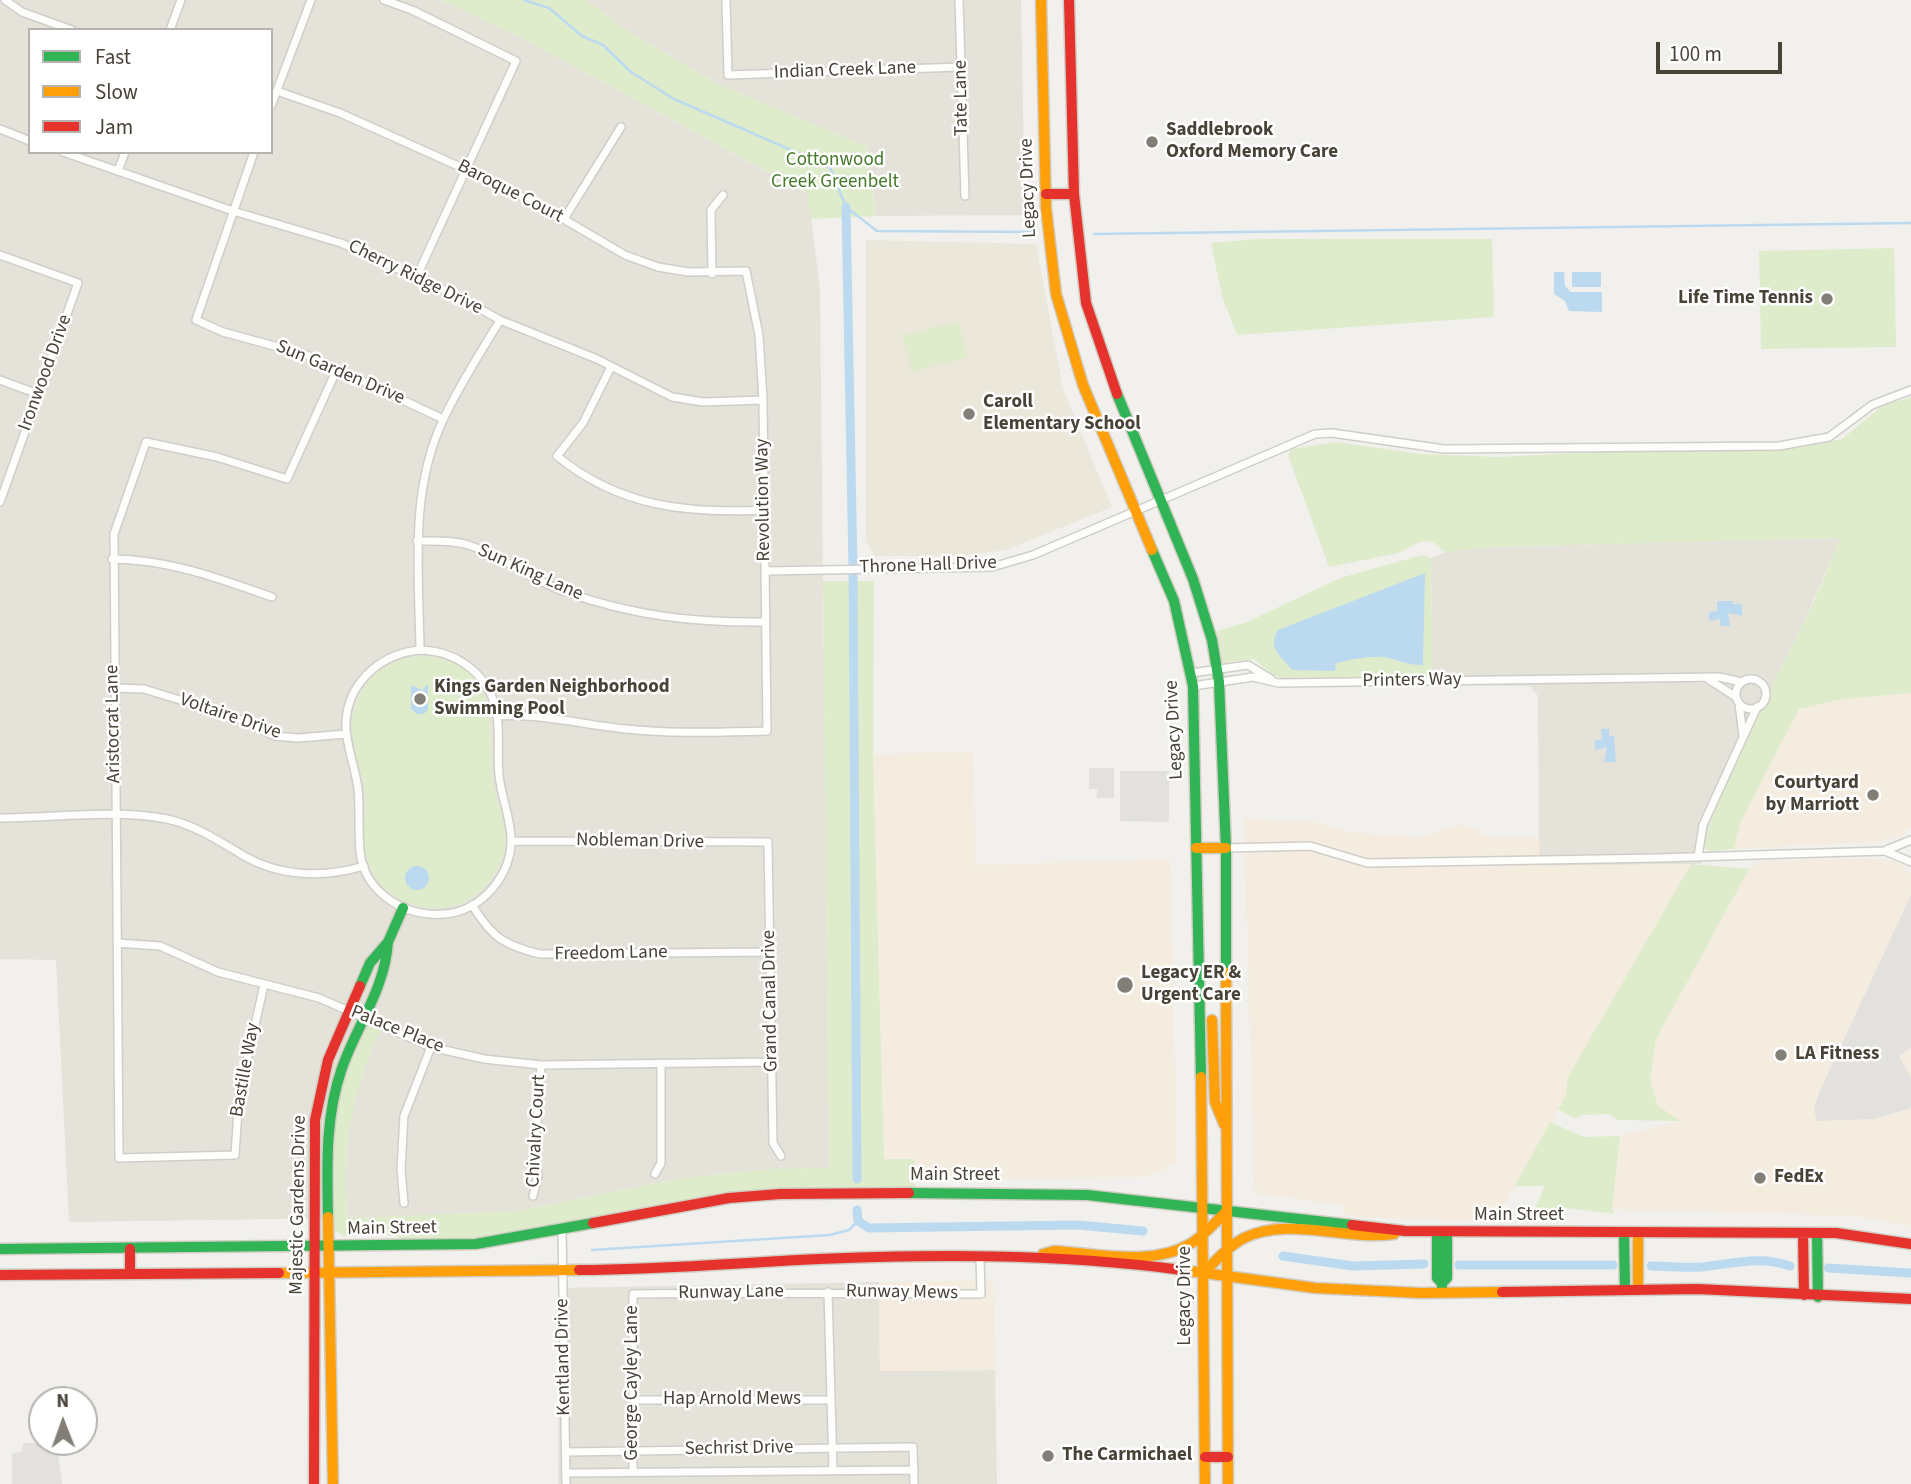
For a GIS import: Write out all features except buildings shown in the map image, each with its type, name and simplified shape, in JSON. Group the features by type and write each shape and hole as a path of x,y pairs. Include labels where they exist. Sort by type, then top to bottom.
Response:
{"main road":[{"name":"Legacy Drive","path":"1041,0 1050,251 1065,330 1083,385 1174,600 1193,686 1204,1210 1205,1484"},
{"path":"1069,0 1074,194 1080,273 1095,334 1203,608 1219,682 1226,848 1228,1484"},
{"path":"1046,194 1074,194"},
{"path":"1196,848 1226,848"},
{"name":"Majestic Gardens Drive","path":"314,1484 315,1120 328,1060 370,963 388,942 403,908"},
{"name":"Majestic Gardens Drive","path":"333,1484 327,1145 332,1106 344,1061 386,963 388,942"},
{"path":"1199,1020 1227,1021"},
{"path":"1212,1020 1215,1102 1227,1131"},
{"name":"Main Street","path":"0,1250 329,1248 476,1244 524,1239 688,1202 780,1194 1034,1193 1087,1195 1405,1231 1817,1233 1862,1236 1911,1244"},
{"path":"1029,1257 1054,1251 1138,1256 1165,1253 1190,1244 1227,1211"},
{"path":"1203,1273 1227,1249 1254,1234 1266,1231 1373,1239 1405,1231"},
{"path":"1442,1233 1447,1278 1442,1288"},
{"path":"1624,1233 1625,1289"},
{"path":"1638,1233 1638,1289"},
{"path":"1803,1233 1804,1295"},
{"path":"1817,1233 1818,1297"},
{"path":"130,1249 130,1274"},
{"path":"0,1275 643,1270 800,1261 1029,1257 1107,1261 1315,1288 1638,1289 1911,1299"},
{"path":"314,1407 332,1407"},
{"path":"1205,1457 1228,1457"}],"street":[{"path":"5,0 22,12 66,28"},
{"path":"171,28 181,0"},
{"path":"273,101 311,0"},
{"path":"384,0 412,10 516,61 416,278"},
{"name":"Indian Creek Lane","path":"726,0 728,75 961,67"},
{"name":"Tate Lane","path":"960,0 964,196"},
{"name":"Baroque Court","path":"277,90 340,113 467,170 564,219 625,255 647,263 712,274 746,271"},
{"path":"564,219 621,127"},
{"path":"0,129 28,140"},
{"name":"Cherry Ridge Drive","path":"69,154 233,211 341,243 500,320 611,367 672,397 703,402 763,400"},
{"path":"118,171 124,154"},
{"path":"233,211 253,154"},
{"path":"712,274 710,210 723,195"},
{"name":"Sun Garden Drive","path":"233,211 196,320 223,332 281,345 443,419"},
{"name":"Ironwood Drive","path":"0,255 78,283 0,502"},
{"name":"Revolution Way","path":"497,716 546,717 586,726 651,732 767,731 763,400 760,335 746,271"},
{"path":"420,650 417,541 419,502 428,462 443,419 500,320"},
{"path":"611,367 583,423 557,456 599,486 637,501 714,513 765,510"},
{"name":"Aristocrat Lane","path":"234,1154 119,1158 112,559 114,534 146,442 217,457 287,479 337,369"},
{"path":"0,380 38,394"},
{"name":"Throne Hall Drive","path":"765,571 992,567 1033,555 1162,502 1315,434 1332,433 1444,449 1779,446 1829,437 1872,405 1911,390"},
{"name":"Sun King Lane","path":"417,541 468,545 563,591 613,608 673,619 766,622"},
{"path":"112,559 140,559 167,564 272,597"},
{"path":"420,650 442,653 472,668 490,692 497,716 499,776 511,841 505,867 494,887 472,905 445,914 416,913 403,908 382,895 363,866 360,854 358,790 347,734 351,701 363,678 382,661 396,654 420,650"},
{"path":"1191,673 1251,665 1278,683"},
{"name":"Printers Way","path":"1193,686 1253,677 1278,683 1707,679 1742,681"},
{"path":"1707,679 1728,690 1747,708 1757,707"},
{"path":"1698,857 1703,825 1742,737 1766,695 1762,684 1751,679 1742,681 1737,689 1742,737"},
{"name":"Voltaire Drive","path":"114,688 157,693 232,716 275,736 298,738 347,734"},
{"path":"0,818 115,816 167,819 197,828 248,858 308,875 335,874 363,866"},
{"path":"1884,851 1911,840"},
{"path":"1911,840 1908,850 1911,861"},
{"name":"Nobleman Drive","path":"511,841 768,842"},
{"name":"Grand Canal Drive","path":"768,842 773,1143 781,1156"},
{"path":"1226,848 1310,846 1367,863 1884,851 1911,861"},
{"name":"Freedom Lane","path":"472,905 495,936 513,947 540,954 770,952"},
{"name":"Palace Place","path":"117,943 160,946 218,972 319,998 431,1047 484,1059 541,1065 772,1062"},
{"name":"Bastille Way","path":"234,1154 239,1096 264,985"},
{"path":"404,1203 401,1169 404,1116 431,1047"},
{"path":"655,1174 661,1163 662,1063"},
{"name":"Chivalry Court","path":"533,1196 538,1175 535,1150 541,1065"},
{"name":"Kentland Drive","path":"562,1229 566,1484"},
{"name":"Runway Mews","path":"828,1292 886,1296 981,1294 980,1258"},
{"path":"828,1292 833,1469"},
{"name":"Runway Lane","path":"633,1294 828,1292"},
{"name":"George Cayley Lane","path":"633,1294 633,1471"},
{"name":"Hap Arnold Mews","path":"634,1400 831,1400"},
{"name":"Sechrist Drive","path":"566,1452 913,1447 914,1470 566,1473"},
{"path":"914,1470 914,1484"}],"shaded area":[{"path":"0,0 441,0 522,38 808,194 820,289 829,1168 768,1169 675,1179 517,1211 427,1217 69,1222 56,960 0,959"},
{"path":"586,0 1021,0 1025,215 876,216 866,146 727,89 629,32"},
{"name":"Caroll Elementary School","path":"866,240 1036,244 1063,389 1112,507 1006,550 963,556 875,556 866,541"},
{"path":"1841,538 1787,659 1772,685 1769,702 1758,714 1717,805 1704,842 1701,864 1539,866 1538,696 1530,686 1432,685 1431,558 1445,552 1493,547"},
{"path":"1911,693 1911,827 1900,837 1874,842 1734,849 1740,823 1799,709 1843,699"},
{"path":"974,752 975,865 1170,859 1177,1163 1148,1177 915,1179 914,1159 884,1159 873,754"},
{"path":"1089,768 1114,768 1114,798 1097,798 1097,789 1089,789"},
{"path":"1120,771 1169,771 1169,822 1120,821"},
{"path":"1244,819 1314,822 1349,832 1419,837 1464,824 1490,837 1539,838 1540,866 1691,864 1569,1077 1566,1095 1495,1222 1353,1217 1342,1212 1342,1205 1259,1194 1254,1189"},
{"path":"1864,858 1897,862 1911,874 1911,1226 1854,1216 1611,1209 1620,1136 1680,1121 1658,1106 1650,1081 1656,1039 1749,869 1760,861"},
{"path":"1911,895 1911,1047 1899,1056 1911,1078 1911,1108 1875,1119 1817,1121 1814,1109 1819,1093"},
{"path":"993,1280 995,1370 880,1371 879,1282"},
{"path":"879,1282 880,1371 995,1370 997,1484 558,1484 559,1288"},
{"path":"23,1443 28,1443 28,1456 59,1456 62,1484 12,1484 12,1453 22,1452"}],"green space":[{"name":"Cottonwood Creek Greenbelt","path":"441,0 586,0 629,32 718,84 866,146 876,216 811,219 807,193 522,38"},
{"path":"1258,239 1492,239 1494,317 1237,335 1222,296 1211,243"},
{"name":"Life Time Tennis","path":"1894,248 1896,347 1761,349 1759,251"},
{"path":"958,321 968,357 912,372 902,336"},
{"path":"1911,397 1911,693 1843,699 1799,709 1740,823 1734,849 1709,851 1704,842 1717,805 1758,714 1767,701 1818,593 1840,538 1493,547 1445,552 1431,541 1419,542 1399,553 1329,567 1288,455 1291,449 1336,442 1420,454 1499,457 1841,440 1882,406"},
{"path":"1422,555 1431,558 1432,676 1282,678 1273,675 1254,659 1223,663 1218,654 1217,631 1247,622 1340,578"},
{"path":"823,581 874,581 873,754 884,1159 915,1159 915,1191 768,1192 498,1236 421,1241 385,1235 343,1236 332,1229 333,1153 339,1096 354,1047 366,1027 380,1030 362,1075 347,1145 348,1218 517,1211 675,1179 768,1169 829,1168"},
{"path":"418,656 445,660 464,669 477,682 485,698 489,718 493,782 505,829 502,856 490,881 470,899 443,908 417,906 405,901 393,895 375,876 365,851 365,795 353,741 354,710 366,684 388,665"},
{"path":"1691,864 1749,869 1656,1039 1650,1081 1658,1106 1681,1121 1618,1120 1609,1114 1582,1115 1576,1119 1558,1109 1566,1095 1568,1077"},
{"path":"1550,1122 1584,1137 1620,1136 1612,1209 1615,1214 1559,1207 1530,1219 1545,1186 1515,1186"}],"water":[{"path":"1554,272 1564,272 1565,286 1571,292 1602,292 1602,312 1569,311 1565,301 1554,294"},
{"path":"1572,272 1601,272 1601,287 1572,287"},
{"path":"1425,573 1423,665 1377,657 1336,663 1335,671 1292,670 1277,652 1274,642 1278,630"},
{"path":"1717,601 1742,604 1742,616 1728,613 1730,626 1720,626 1720,619 1709,621 1709,612 1717,611"},
{"name":"Kings Garden Neighborhood Swimming Pool","path":"428,684 428,709 424,714 417,714 411,709 411,685 422,690"},
{"path":"1601,729 1609,729 1609,736 1614,736 1616,762 1604,762 1607,747 1595,750 1595,740 1602,740"},
{"path":"417,866 428,873 429,878 422,889 417,890 406,883 405,878 412,867"}],"waterway":[{"path":"524,0 549,8 582,36 603,45 631,72 674,99 830,167 846,207 877,231 1035,232"},
{"path":"846,207 853,568 857,1179"},
{"path":"1094,234 1911,223"},
{"path":"857,1210 858,1221 869,1228 1078,1225 1143,1231"},
{"path":"592,1250 830,1235 849,1230 858,1221"},
{"path":"1283,1256 1353,1266 1424,1264"},
{"path":"1651,1266 1701,1267 1757,1261 1790,1266"},
{"path":"1459,1265 1613,1265"},
{"path":"1828,1268 1911,1273"}],"traffic: fast":[{"path":"1117,394 1193,579 1212,640 1219,682 1226,848 1226,973"},
{"path":"1152,550 1174,601 1193,686 1201,1077"},
{"path":"360,986 370,963 388,942 403,908"},
{"path":"328,1217 328,1141 332,1104 348,1052 382,975 388,942"},
{"path":"909,1193 1087,1195 1352,1225"},
{"path":"0,1249 476,1244 593,1223"},
{"path":"1437,1233 1437,1278 1442,1283 1442,1292"},
{"path":"1442,1283 1447,1278 1447,1233"},
{"path":"1624,1233 1625,1289"},
{"path":"1817,1233 1818,1297"}],"traffic: slow":[{"path":"1041,0 1046,208 1056,294 1083,385 1152,550"},
{"path":"1196,848 1226,848"},
{"path":"1226,973 1228,1484"},
{"path":"1212,1020 1215,1102 1224,1124"},
{"path":"1201,1077 1205,1484"},
{"path":"1043,1254 1054,1251 1123,1257 1158,1255 1175,1251 1195,1241 1227,1211"},
{"path":"328,1217 333,1484"},
{"path":"1203,1273 1233,1245 1261,1232 1299,1229 1394,1234"},
{"path":"1638,1233 1638,1289"},
{"path":"279,1273 579,1270"},
{"path":"1182,1270 1315,1288 1421,1293 1502,1292"}],"traffic: jam":[{"path":"1069,0 1074,194 1086,303 1117,394"},
{"path":"1046,194 1074,194"},
{"path":"314,1484 315,1120 328,1060 360,986"},
{"path":"593,1223 729,1198 780,1194 909,1193"},
{"path":"1352,1225 1405,1231 1836,1233 1911,1244"},
{"path":"1803,1233 1804,1295"},
{"path":"130,1249 130,1274"},
{"path":"579,1270 942,1256 1086,1260 1182,1270"},
{"path":"0,1275 279,1273"},
{"path":"1502,1292 1697,1289 1911,1299"},
{"path":"1205,1457 1228,1457"}],"place":[{"name":"Saddlebrook Oxford Memory Care","path":"1152,142"},
{"name":"Life Time Tennis","path":"1827,299"},
{"name":"Caroll Elementary School","path":"969,414"},
{"name":"Kings Garden Neighborhood Swimming Pool","path":"420,699"},
{"name":"Courtyard by Marriott","path":"1873,795"},
{"name":"Legacy ER & Urgent Care","path":"1125,985"},
{"name":"LA Fitness","path":"1781,1055"},
{"name":"FedEx","path":"1760,1178"},
{"name":"The Carmichael","path":"1048,1456"}]}
